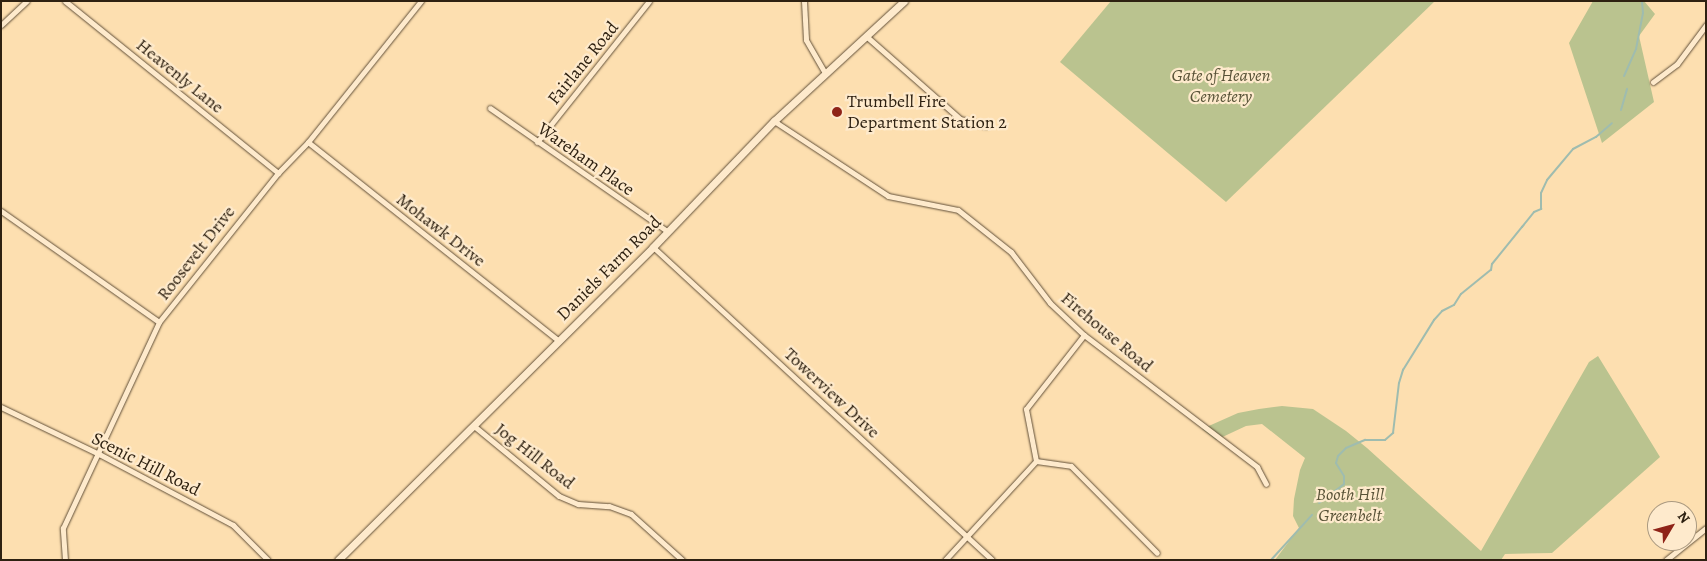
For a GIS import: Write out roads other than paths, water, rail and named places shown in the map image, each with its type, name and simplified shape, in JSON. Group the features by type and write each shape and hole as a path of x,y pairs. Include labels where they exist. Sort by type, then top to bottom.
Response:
{"main road":[{"name":"Daniels Farm Road","path":"338,560 653,247 774,121 904,1"}],"street":[{"path":"1,25 27,1"},
{"name":"Heavenly Lane","path":"64,1 278,173"},
{"name":"Roosevelt Drive","path":"65,560 63,528 159,322 278,173 308,142 421,1"},
{"name":"Fairlane Road","path":"537,142 649,1"},
{"path":"804,1 806,40 825,73"},
{"path":"1653,82 1677,64 1706,25"},
{"path":"866,36 960,119 986,126"},
{"name":"Wareham Place","path":"490,108 667,231"},
{"name":"Firehouse Road","path":"774,121 888,196 958,210 1011,252 1050,303 1084,335 1257,467 1266,484"},
{"name":"Mohawk Drive","path":"308,142 558,340"},
{"path":"1,211 159,322"},
{"name":"Towerview Drive","path":"653,247 992,560"},
{"path":"1036,461 1026,409 1084,335"},
{"name":"Scenic Hill Road","path":"1,407 99,454 234,525 268,560"},
{"name":"Jog Hill Road","path":"474,426 560,496 578,504 609,506 631,514 682,560"},
{"path":"945,560 1036,461"},
{"path":"1036,461 1071,466 1157,553"},
{"path":"1666,560 1706,528"}],"waterway":[{"path":"1624,76 1636,49 1643,13 1642,1"},
{"path":"1621,110 1627,89"},
{"path":"1319,503 1344,484 1344,476 1336,463 1338,456 1346,448 1365,440 1385,440 1393,433 1399,383 1403,370 1434,320 1442,311 1454,305 1461,294 1491,270 1492,264 1534,212 1541,209 1541,193 1547,180 1573,149 1596,137 1612,123"},
{"path":"1271,560 1312,515"}],"place":[{"name":"Trumbell Fire Department Station 2","path":"837,112"}],"park label":[{"name":"Gate of Heaven Cemetery","path":"1221,86"},
{"name":"Booth Hill Greenbelt","path":"1350,505"}]}
